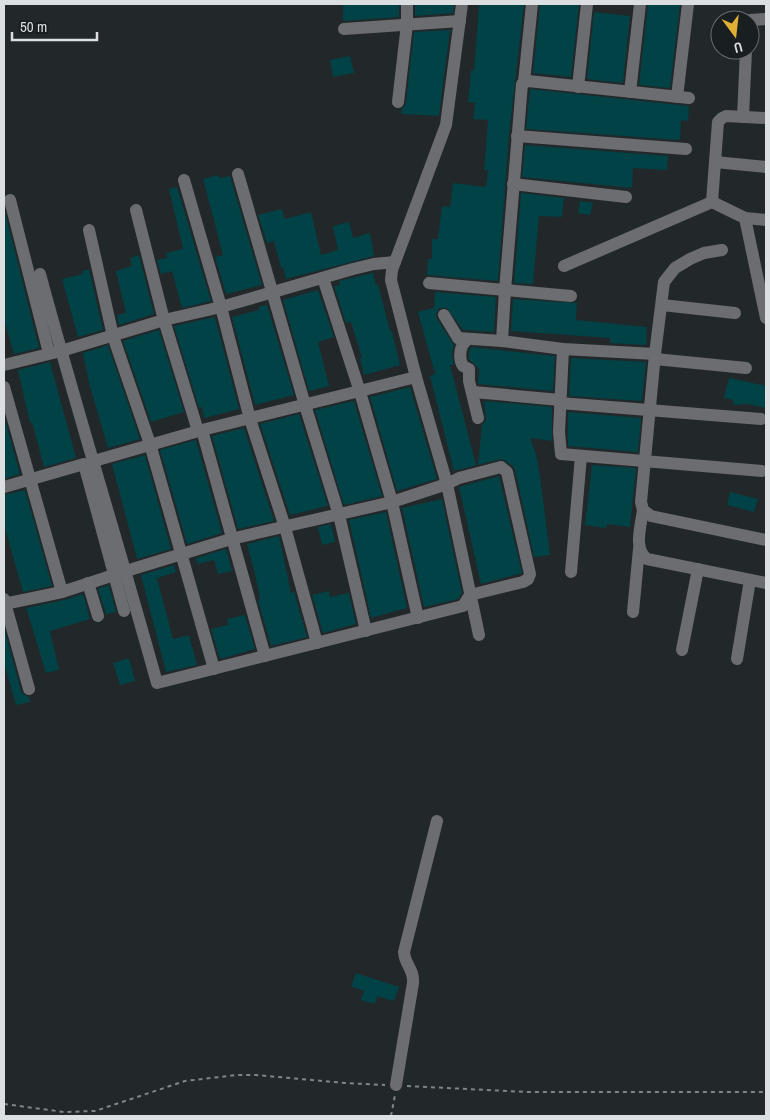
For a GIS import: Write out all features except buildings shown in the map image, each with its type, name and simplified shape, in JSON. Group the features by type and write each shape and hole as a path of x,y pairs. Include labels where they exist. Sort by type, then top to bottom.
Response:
{"street":[{"path":"398,102 407,24 406,4"},
{"path":"462,4 446,124 392,270 391,284 447,484 478,635"},
{"path":"502,341 521,91 524,82 532,4"},
{"path":"578,87 587,4"},
{"path":"630,92 640,4"},
{"path":"524,82 683,97 688,4"},
{"path":"344,29 460,21"},
{"path":"743,117 746,60"},
{"path":"712,202 718,122 726,116 766,118"},
{"path":"517,136 686,149"},
{"path":"715,162 766,167"},
{"path":"238,174 339,515 366,631"},
{"path":"184,180 221,307 250,418 285,527 317,643"},
{"path":"513,184 626,197"},
{"path":"564,266 712,202 745,218 766,220"},
{"path":"9,210 55,352 94,461 126,571 158,683 463,606 470,595 523,582 528,579 530,574 507,472 504,469 496,468 459,478 447,484 392,502 231,539 182,553 126,571 114,574 62,592 4,602 29,689"},
{"path":"136,210 164,320 200,431 265,656"},
{"path":"745,218 761,270 766,318"},
{"path":"89,230 113,336 150,444 214,669"},
{"path":"633,612 643,510 641,502 664,282 675,268 690,258 722,250"},
{"path":"4,365 374,264 395,262"},
{"path":"40,274 55,352"},
{"path":"323,278 360,392 392,502 418,618"},
{"path":"429,284 571,296"},
{"path":"662,305 735,312"},
{"path":"444,314 458,338 465,342 462,345 460,362 469,369 469,381 474,392 478,418"},
{"path":"458,338 502,341 746,368"},
{"path":"563,348 559,440 561,454 762,471"},
{"path":"94,461 150,444 416,377"},
{"path":"4,387 62,592"},
{"path":"474,392 650,411 761,419"},
{"path":"572,572 581,456"},
{"path":"4,487 84,464 124,611"},
{"path":"643,510 652,516 766,540"},
{"path":"639,549 642,556 647,559 766,583"},
{"path":"682,650 698,569"},
{"path":"737,659 750,580"},
{"path":"88,583 98,616"},
{"path":"396,1086 413,983 413,974 407,965 404,952 437,821"}],"path":[{"path":"4,1104 64,1112 95,1111 185,1081 237,1075 396,1086 528,1092 766,1092"},
{"path":"391,1116 396,1086"}]}
